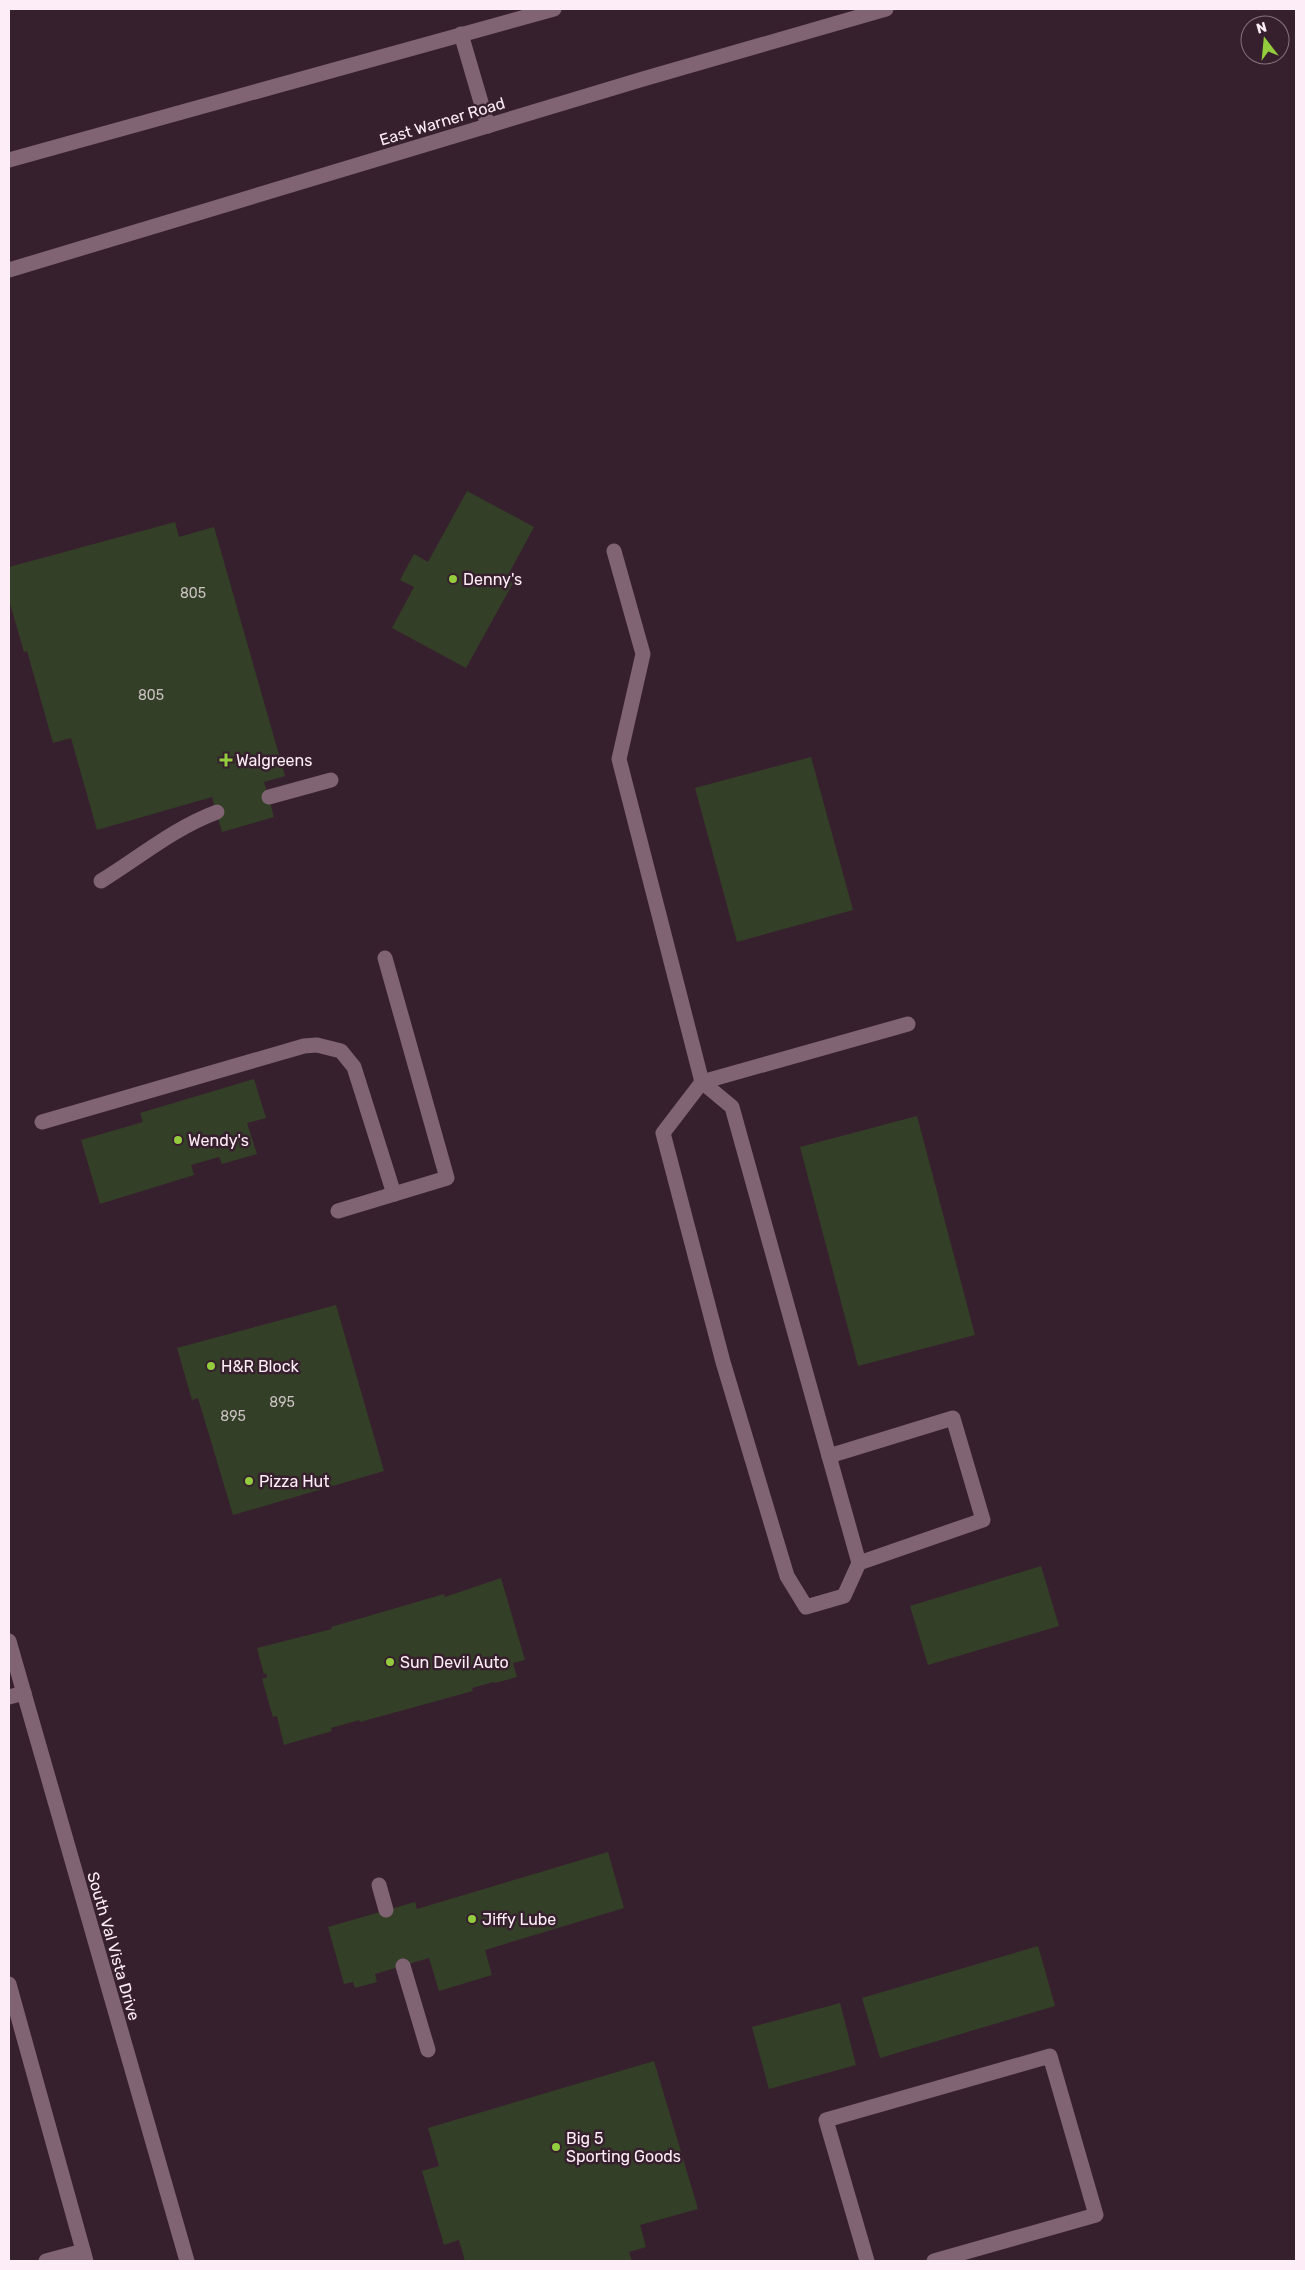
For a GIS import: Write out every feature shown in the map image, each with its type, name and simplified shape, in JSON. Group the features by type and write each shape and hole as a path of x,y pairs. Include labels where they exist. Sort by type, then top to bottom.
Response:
{"main road":[{"path":"9,160 554,9"},
{"name":"East Warner Road","path":"9,270 886,9"},
{"path":"461,34 488,126"},
{"path":"614,551 643,654 618,759 702,1082 732,1107 859,1564 844,1596 806,1607 787,1576 724,1362 663,1133 702,1082 908,1024"},
{"path":"269,797 332,780"},
{"path":"101,880 136,860 170,834 193,821 217,812"},
{"path":"338,1211 447,1178 385,958"},
{"path":"42,1122 304,1046 317,1045 341,1051 354,1067 394,1194"},
{"path":"829,1456 953,1418 983,1520 859,1564"},
{"name":"South Val Vista Drive","path":"9,1641 16,1695 187,2261"},
{"path":"378,1885 386,1910"},
{"path":"403,1966 428,2050"},
{"path":"9,1984 85,2256 46,2261"},
{"path":"868,2261 826,2120 1050,2056 1096,2215 934,2261"}],"building":[{"name":"Denny's","path":"467,491 534,527 506,579 513,583 466,668 392,628 414,587 400,580 414,554 428,562"},
{"name":"Walgreens","path":"175,522 179,537 214,527 285,776 264,782 274,817 222,832 212,797 97,830 71,738 53,743 27,651 24,652 9,600 9,567"},
{"path":"811,757 853,910 737,942 695,788"},
{"path":"254,1079 266,1118 247,1123 257,1154 222,1164 219,1157 191,1165 194,1175 100,1204 81,1140 143,1122 140,1113"},
{"path":"917,1116 975,1335 858,1366 800,1147"},
{"path":"336,1305 384,1471 233,1515 198,1398 192,1400 177,1348"},
{"path":"1041,1566 1059,1626 928,1665 910,1606"},
{"name":"Sun Devil Auto","path":"501,1578 525,1660 513,1663 517,1677 472,1688 473,1691 360,1722 359,1720 331,1728 332,1731 284,1745 277,1716 273,1717 262,1679 267,1677 266,1673 264,1674 257,1648 332,1629 331,1627 444,1594 445,1597"},
{"name":"Jiffy Lube","path":"608,1852 624,1908 485,1950 492,1975 439,1991 429,1958 375,1974 377,1982 355,1988 353,1982 344,1984 328,1927 415,1902 417,1909"},
{"path":"1038,1946 1055,2006 880,2058 862,1998"},
{"path":"840,2003 856,2065 769,2089 752,2027"},
{"name":"Big 5 Sporting Goods","path":"654,2061 698,2209 640,2225 646,2247 629,2252 632,2261 465,2261 459,2240 444,2245 422,2171 439,2166 428,2128"}],"place":[{"name":"Denny's","path":"453,579"},
{"name":"Walgreens","path":"226,760"},
{"name":"Wendy's","path":"178,1140"},
{"name":"H&R Block","path":"211,1366"},
{"name":"Pizza Hut","path":"249,1481"},
{"name":"Sun Devil Auto","path":"390,1662"},
{"name":"Jiffy Lube","path":"472,1919"},
{"name":"Big 5 Sporting Goods","path":"556,2147"}]}
